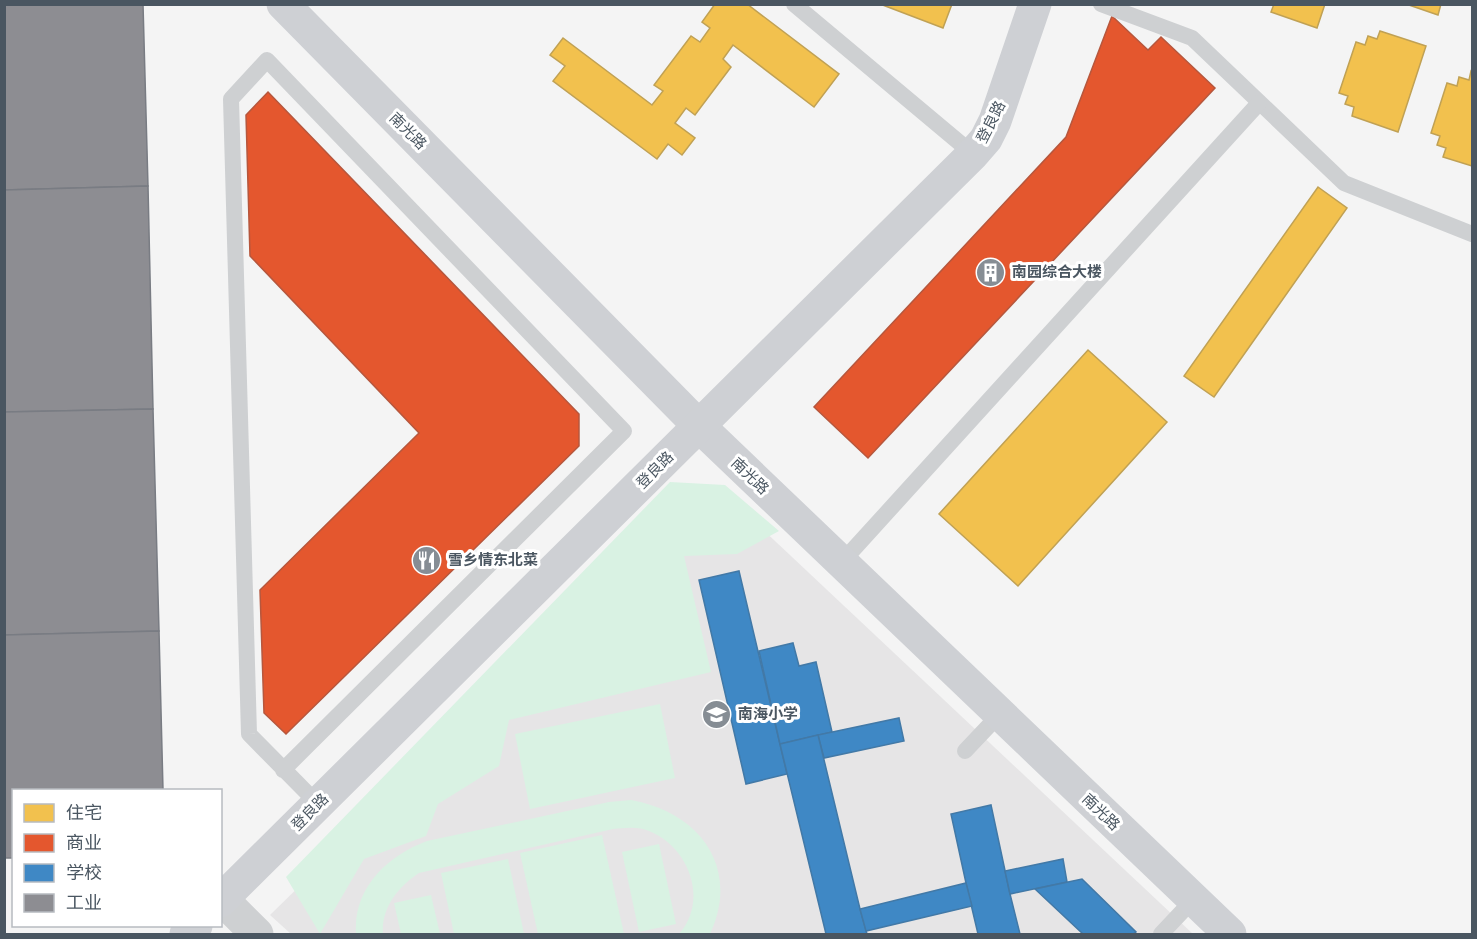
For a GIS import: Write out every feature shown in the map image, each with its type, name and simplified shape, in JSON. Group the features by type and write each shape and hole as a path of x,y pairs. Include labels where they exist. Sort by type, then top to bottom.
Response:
{"main road":[{"name":"南光路","path":"283,4 699,426 1230,934"},
{"name":"登良路","path":"222,899 973,154 995,122 1035,4"}],"street":[{"path":"222,901 257,934"}],"lane":[{"path":"794,4 973,154"},
{"path":"1101,4 1192,38 1344,183 1473,234"},
{"path":"283,770 624,431 267,60 231,99 249,734 283,770 318,804"},
{"path":"841,563 1259,103"},
{"path":"965,751 999,715"},
{"path":"1161,934 1193,900"}],"shaded area":[{"name":"南海小学","path":"741,509 1193,934 291,934 270,915 680,514"}],"green space":[{"path":"670,482 725,485 779,531 737,554 684,556 711,672 509,720 499,766 438,804 426,836 364,859 320,934 286,877"},
{"path":"660,704 675,778 530,809 515,734"},
{"path":"631,800 655,806 676,817 694,830 708,846 717,865 720,886 718,909 710,934 679,934 693,906 690,876 684,862 675,849 663,839 645,829 631,828 613,829 419,873 392,899 385,915 383,934 356,934 360,902 367,888 386,865 412,847 427,841 609,802"},
{"path":"602,835 624,934 538,934 520,853"},
{"path":"659,844 676,924 639,932 622,852"},
{"path":"508,859 524,934 454,934 441,873"},
{"path":"431,895 440,934 401,934 394,903"}],"building: 住宅":[{"path":"715,4 747,4 839,74 814,107 733,45 723,59 731,67 695,115 686,108 675,123 695,138 682,155 668,144 657,159 553,81 565,66 550,55 563,38 652,105 663,91 654,85 691,36 700,42 710,28 702,22"},
{"path":"880,4 952,4 943,28"},
{"path":"1274,4 1325,4 1317,28 1271,12"},
{"path":"1406,4 1441,4 1438,15"},
{"path":"1380,31 1426,46 1398,132 1352,116 1354,107 1345,104 1348,96 1339,93 1356,42 1365,45 1368,36 1377,39"},
{"path":"1471,71 1472,166 1443,157 1446,148 1437,145 1440,136 1431,133 1447,83 1457,86 1459,77 1469,80"},
{"path":"1318,187 1347,208 1214,397 1184,376"},
{"path":"1088,350 1167,422 1018,586 939,514"}],"building: 商业":[{"name":"南园综合大楼","path":"1112,16 1148,50 1161,37 1215,88 868,458 814,407 1066,137"},
{"path":"268,92 579,414 579,446 286,734 264,713 260,590 419,433 250,256 246,115"}],"building: 学校":[{"path":"739,571 787,774 746,784 699,580"},
{"path":"793,643 799,666 816,662 832,732 780,744 759,651"},
{"path":"899,718 904,741 824,758 818,735"},
{"path":"818,735 867,934 826,934 780,744"},
{"path":"991,805 1020,934 978,934 966,883 951,814"},
{"path":"1063,859 1067,882 1010,894 1005,871"},
{"path":"1082,879 1136,932 1133,934 1083,934 1035,889"},
{"path":"966,883 972,906 866,931 860,909"}],"building: 工业":[{"path":"4,4 143,4 148,186 4,190"},
{"path":"148,186 153,409 4,412 4,190"},
{"path":"153,409 159,631 4,635 4,412"},
{"path":"159,631 163,789 12,789 12,858 4,858 4,635"}],"place":[{"name":"南园综合大楼","path":"991,272"},
{"name":"雪乡情东北菜","path":"427,560"},
{"name":"南海小学","path":"717,714"}]}
